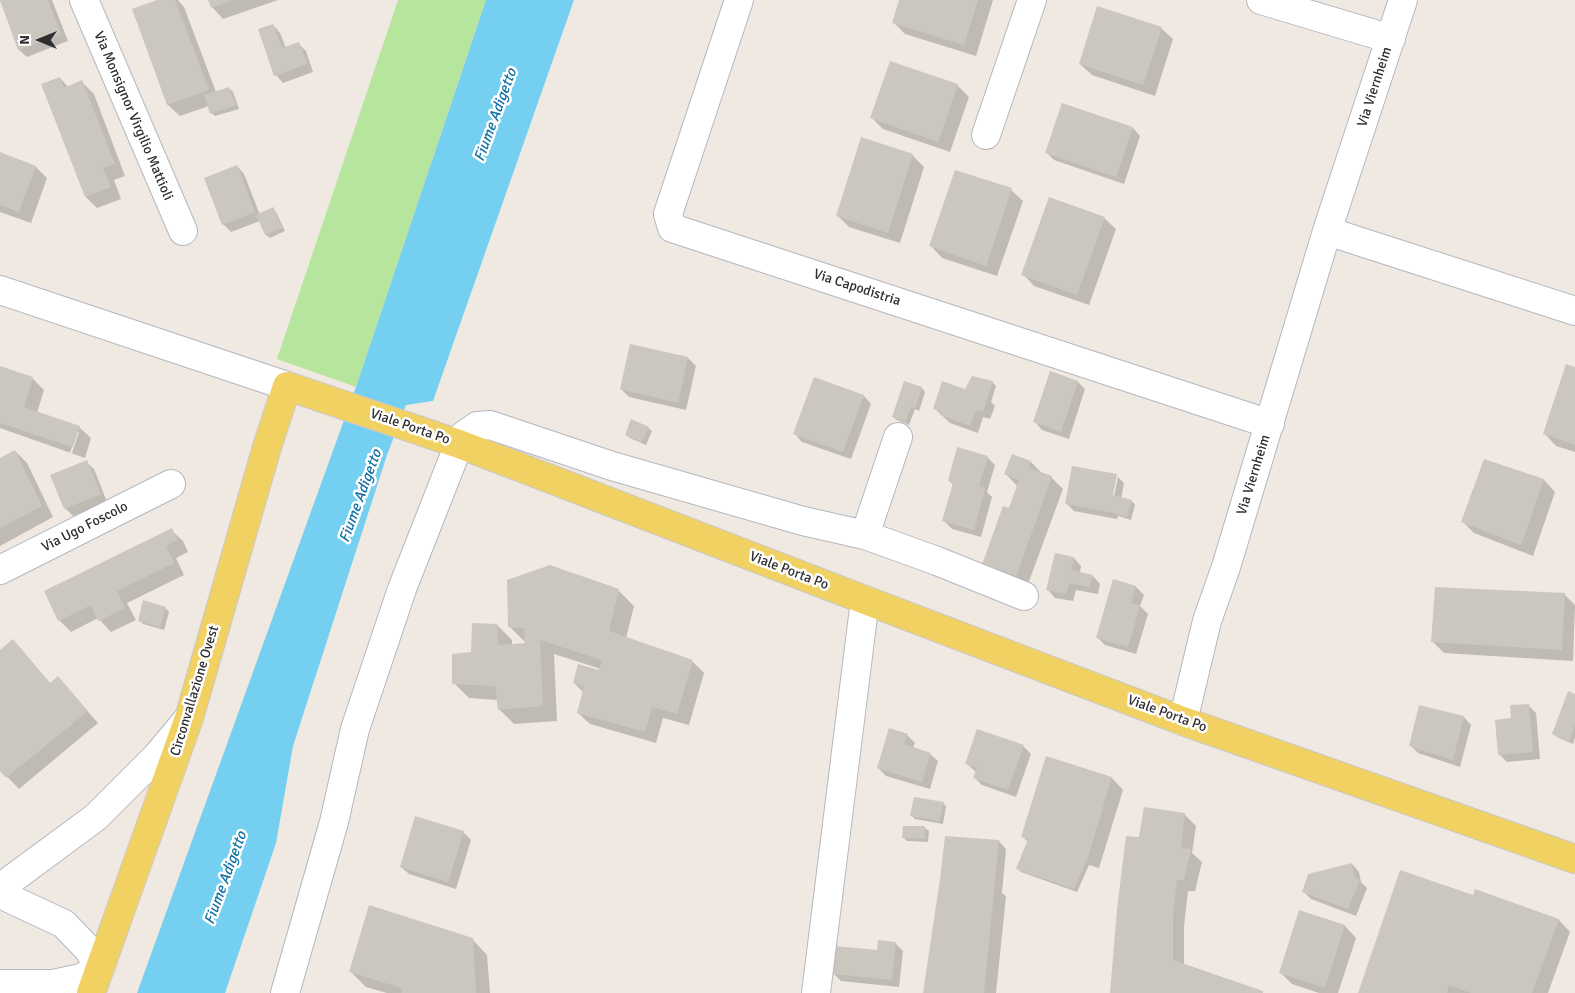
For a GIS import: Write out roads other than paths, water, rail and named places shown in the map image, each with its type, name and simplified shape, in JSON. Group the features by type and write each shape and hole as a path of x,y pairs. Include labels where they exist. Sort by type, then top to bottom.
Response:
{"main road":[{"name":"Viale Porta Po","path":"287,386 447,441 1182,720 1575,859"},
{"name":"Circonvallazione Ovest","path":"91,993 189,718 267,447 287,386"}],"street":[{"name":"Via Monsignor Virgilio Mattioli","path":"84,0 183,232"},
{"name":"Via Capodistria","path":"739,0 668,214 672,228 1270,424"},
{"path":"986,135 1032,0"},
{"path":"1260,0 1390,39"},
{"name":"Via Viernheim","path":"1182,720 1207,621 1226,567 1327,231 1403,0"},
{"path":"1327,231 1575,311"},
{"name":"Viale Porta Po","path":"0,290 287,386"},
{"path":"285,993 334,822 355,729 402,589 447,441 464,435 477,426 490,425 631,471 803,521 865,535 938,561 1024,596"},
{"path":"865,535 898,438"},
{"name":"Via Ugo Foscolo","path":"0,570 171,484"},
{"path":"816,993 865,600"},
{"path":"0,888 96,817 157,756 189,718"},
{"path":"0,894 64,924 88,949 100,968 82,978 53,984 0,984"}],"water":[{"name":"Fiume Adigetto","path":"486,0 574,0 433,401 406,405 387,455 293,746 276,843 225,993 137,993 356,387"}]}
